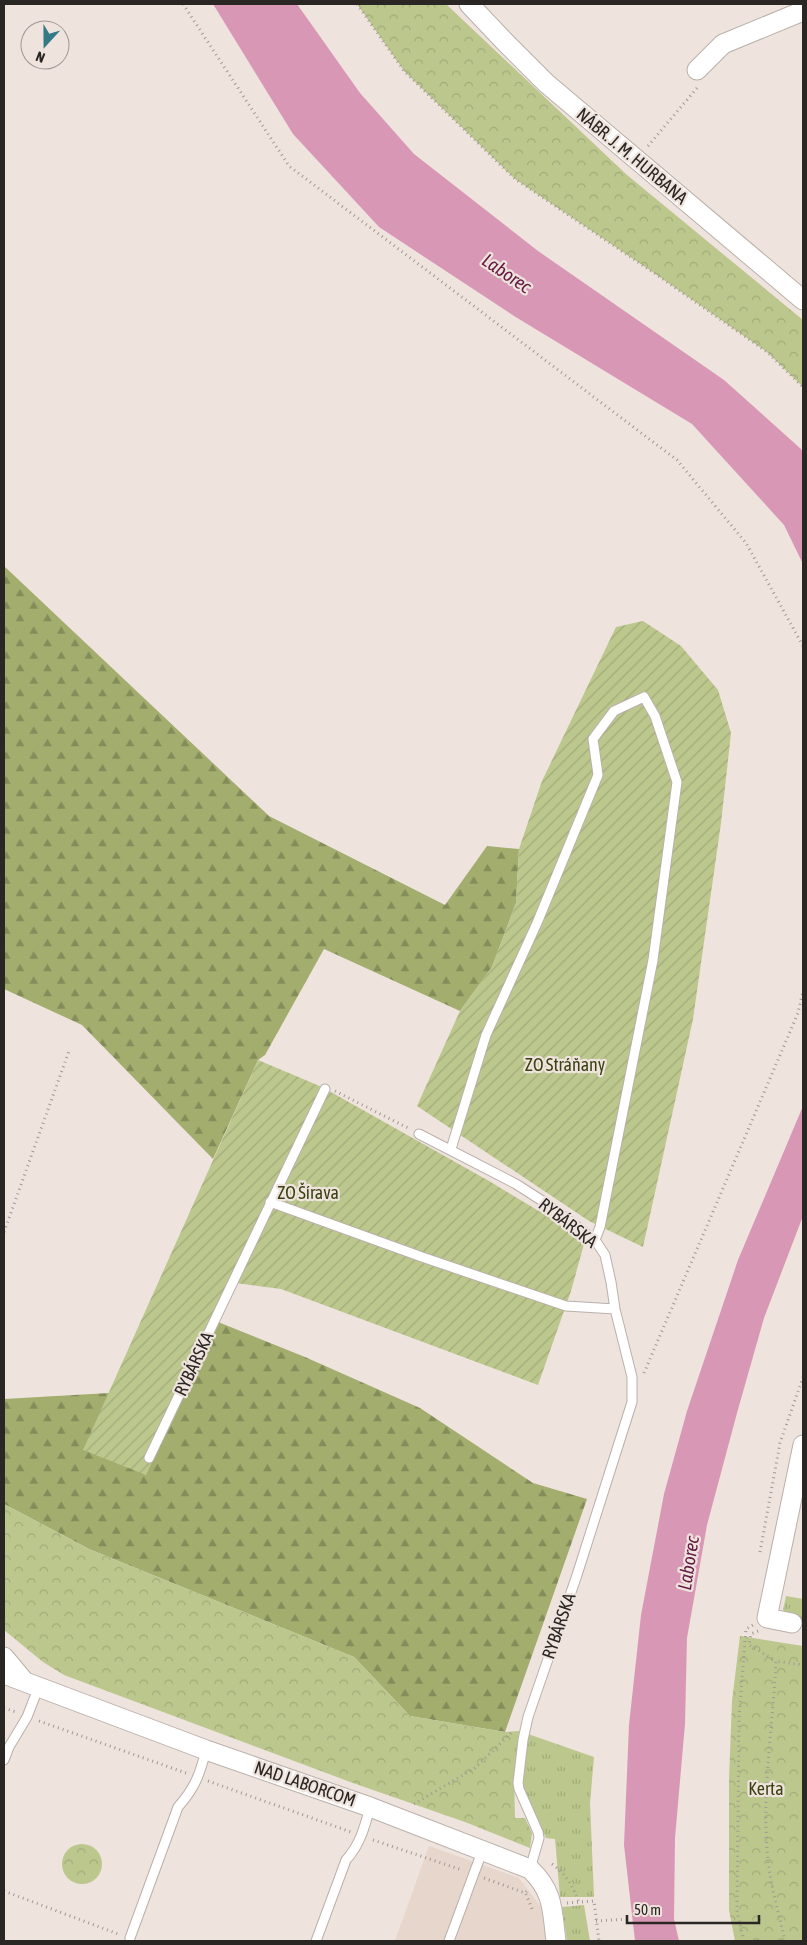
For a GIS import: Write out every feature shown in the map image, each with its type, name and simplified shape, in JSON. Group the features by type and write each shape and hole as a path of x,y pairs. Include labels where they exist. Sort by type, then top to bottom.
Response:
{"street":[{"name":"NÁBR. J. M. HURBANA","path":"470,4 546,83 803,300"},
{"path":"697,70 723,44 803,12"},
{"path":"792,1623 768,1618 803,1445"},
{"path":"4,1657 32,1684"},
{"name":"NAD LABORCOM","path":"4,1674 206,1750 370,1806 535,1867"},
{"path":"535,1867 552,1904 556,1941"}],"lane":[{"path":"451,1149 486,1035 537,923 598,775 593,738 614,711 644,697 655,716 677,782 653,960 602,1217 595,1240"},
{"name":"RYBÁRSKA","path":"149,1458 325,1089"},
{"name":"RYBÁRSKA","path":"419,1134 451,1149 537,1198 595,1240 605,1255 615,1310 632,1377 632,1402 577,1574 528,1717 523,1740 518,1783 538,1832 539,1838 535,1867"},
{"path":"270,1202 422,1257 566,1306 615,1310"},
{"path":"4,1760 9,1747 27,1717 32,1684"},
{"path":"130,1938 178,1807 199,1778 206,1750"},
{"path":"316,1941 346,1860 362,1836 370,1806"},
{"path":"449,1941 483,1849"}],"path":[{"path":"183,4 289,166 677,460 746,543 803,646"},
{"path":"357,4 404,71 516,179 767,352 803,387"},
{"path":"636,159 698,86 697,70"},
{"path":"643,1375 798,1013 803,991"},
{"path":"4,1232 69,1051"},
{"path":"325,1089 327,1087 419,1134"},
{"path":"768,1618 764,1629 751,1634 749,1645 776,1661 803,1665"},
{"path":"744,1941 737,1912 739,1717 746,1629 768,1618"},
{"path":"776,1661 766,1831 769,1868 785,1941"},
{"path":"4,1708 525,1893 535,1867 560,1869 571,1882 579,1902"},
{"path":"411,1806 475,1768 528,1717"},
{"path":"4,1891 130,1938"},
{"path":"552,1904 594,1901 598,1941"},
{"path":"596,1921 628,1919"}],"shaded area":[{"path":"429,1846 519,1878 541,1907 546,1941 395,1941"}],"green space":[{"path":"357,4 446,4 627,175 803,320 803,387 767,352 515,179 404,71"},
{"path":"4,566 269,816 445,905 487,846 519,849 516,903 492,967 460,1011 324,949 265,1055 258,1060 213,1159 82,1025 4,989"},
{"name":"ZO Stráňany","path":"643,621 681,646 718,690 731,733 721,823 693,1019 643,1247 589,1221 417,1106 460,1011 492,967 516,903 519,849 542,781 616,627"},
{"name":"ZO Šírava","path":"258,1060 322,1087 489,1181 552,1219 584,1244 571,1291 538,1385 281,1289 236,1283 146,1475 83,1450"},
{"path":"218,1322 305,1357 420,1408 533,1483 587,1499 505,1732 410,1716 354,1657 89,1549 4,1504 4,1399 109,1393 84,1450"},
{"path":"4,1504 89,1549 354,1657 410,1716 505,1732 519,1731 514,1776 515,1818 525,1818 532,1833 530,1848 465,1822 353,1783 64,1675 43,1662 4,1630"},
{"path":"786,1596 803,1599 803,1622 783,1610"},
{"name":"Kerta","path":"740,1636 803,1646 803,1941 735,1941 729,1910 729,1779 732,1701"},
{"path":"528,1734 594,1757 590,1803 594,1897 560,1897 555,1839 546,1838 524,1793 522,1769"},
{"path":"78,1844 86,1844 93,1847 99,1853 102,1864 99,1875 93,1881 86,1884 78,1884 71,1881 65,1875 62,1868 62,1860 65,1853 71,1847"},
{"path":"584,1905 590,1941 567,1941 562,1907"}],"water":[{"name":"Laborec","path":"213,4 297,4 360,93 414,154 538,251 724,380 801,449 803,452 803,564 784,525 692,424 514,316 379,227 293,134"},
{"name":"Laborec","path":"803,1106 803,1216 764,1318 737,1413 707,1525 687,1638 685,1724 675,1838 674,1919 679,1941 635,1941 624,1845 629,1725 641,1615 664,1494 687,1411 738,1260"}]}
